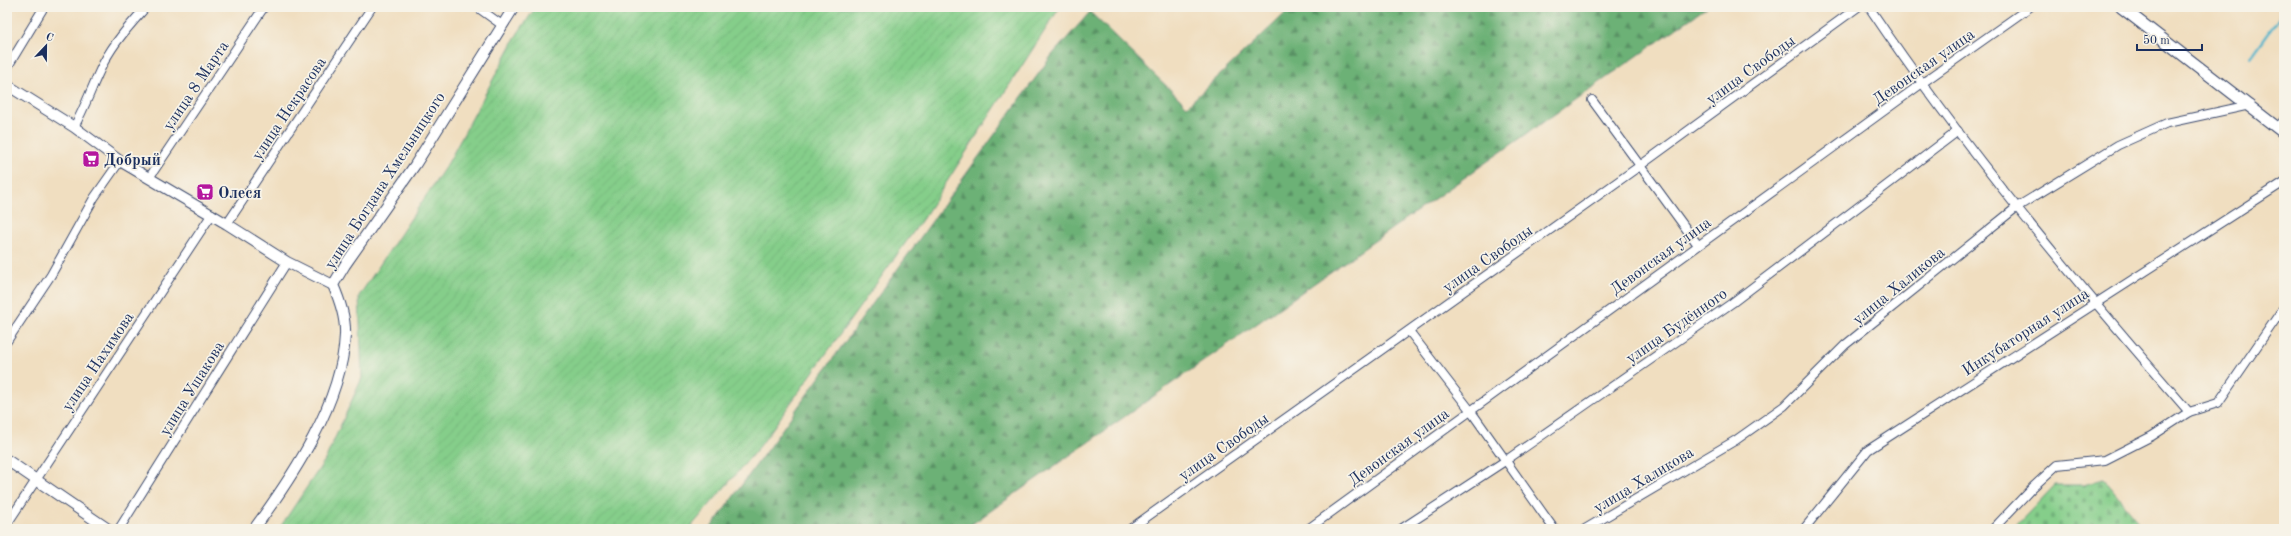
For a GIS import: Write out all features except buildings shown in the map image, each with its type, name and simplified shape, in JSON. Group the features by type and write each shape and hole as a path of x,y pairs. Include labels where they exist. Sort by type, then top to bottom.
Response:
{"main road":[{"path":"2121,7 2250,105 2282,127"}],"street":[{"path":"7,68 44,7"},
{"path":"74,127 85,107 104,62 117,41 146,7"},
{"name":"улица 8 Марта","path":"149,178 264,7"},
{"name":"улица Некрасова","path":"227,224 372,7"},
{"path":"477,7 502,25"},
{"name":"улица Богдана Хмельницкого","path":"254,529 277,498 317,432 339,372 345,335 342,305 333,285 345,265 415,165 514,7"},
{"name":"улица Свободы","path":"1130,529 1642,166 1858,7"},
{"path":"1869,7 1921,84 2017,207 2094,303 2189,412"},
{"name":"Девонская улица","path":"1308,529 1698,245 2030,7"},
{"path":"7,85 74,127 120,161 212,214 287,262 333,285"},
{"path":"1592,100 1642,166 1698,245"},
{"name":"улица Халикова","path":"1585,529 1736,440 1784,406 1845,345 2017,207 2118,145 2167,123 2250,105"},
{"name":"улица Будённого","path":"1401,529 1505,461 1732,303 1958,131"},
{"path":"7,341 51,275 94,198 120,161"},
{"name":"Инкубаторная улица","path":"1804,529 1868,450 2284,182"},
{"name":"улица Нахимова","path":"7,524 35,479 212,214"},
{"name":"улица Ушакова","path":"119,529 287,262"},
{"path":"1993,529 2033,487 2057,465 2105,460 2152,436 2189,412 2218,403 2284,307"},
{"path":"1409,331 1470,410 1554,529"},
{"path":"7,460 108,529"}],"green space":[{"path":"536,7 1060,7 924,217 760,446 689,529 279,529 325,460 362,378 359,296 448,163 518,33"},
{"path":"1292,7 1707,7 965,529 710,529 1052,55 1090,12 1187,106"},
{"path":"2103,479 2145,529 2013,529 2055,485 2084,485"}],"waterway":[{"path":"2251,57 2284,11"}],"place":[{"name":"Добрый","path":"91,159"},
{"name":"Олеся","path":"205,192"}]}
